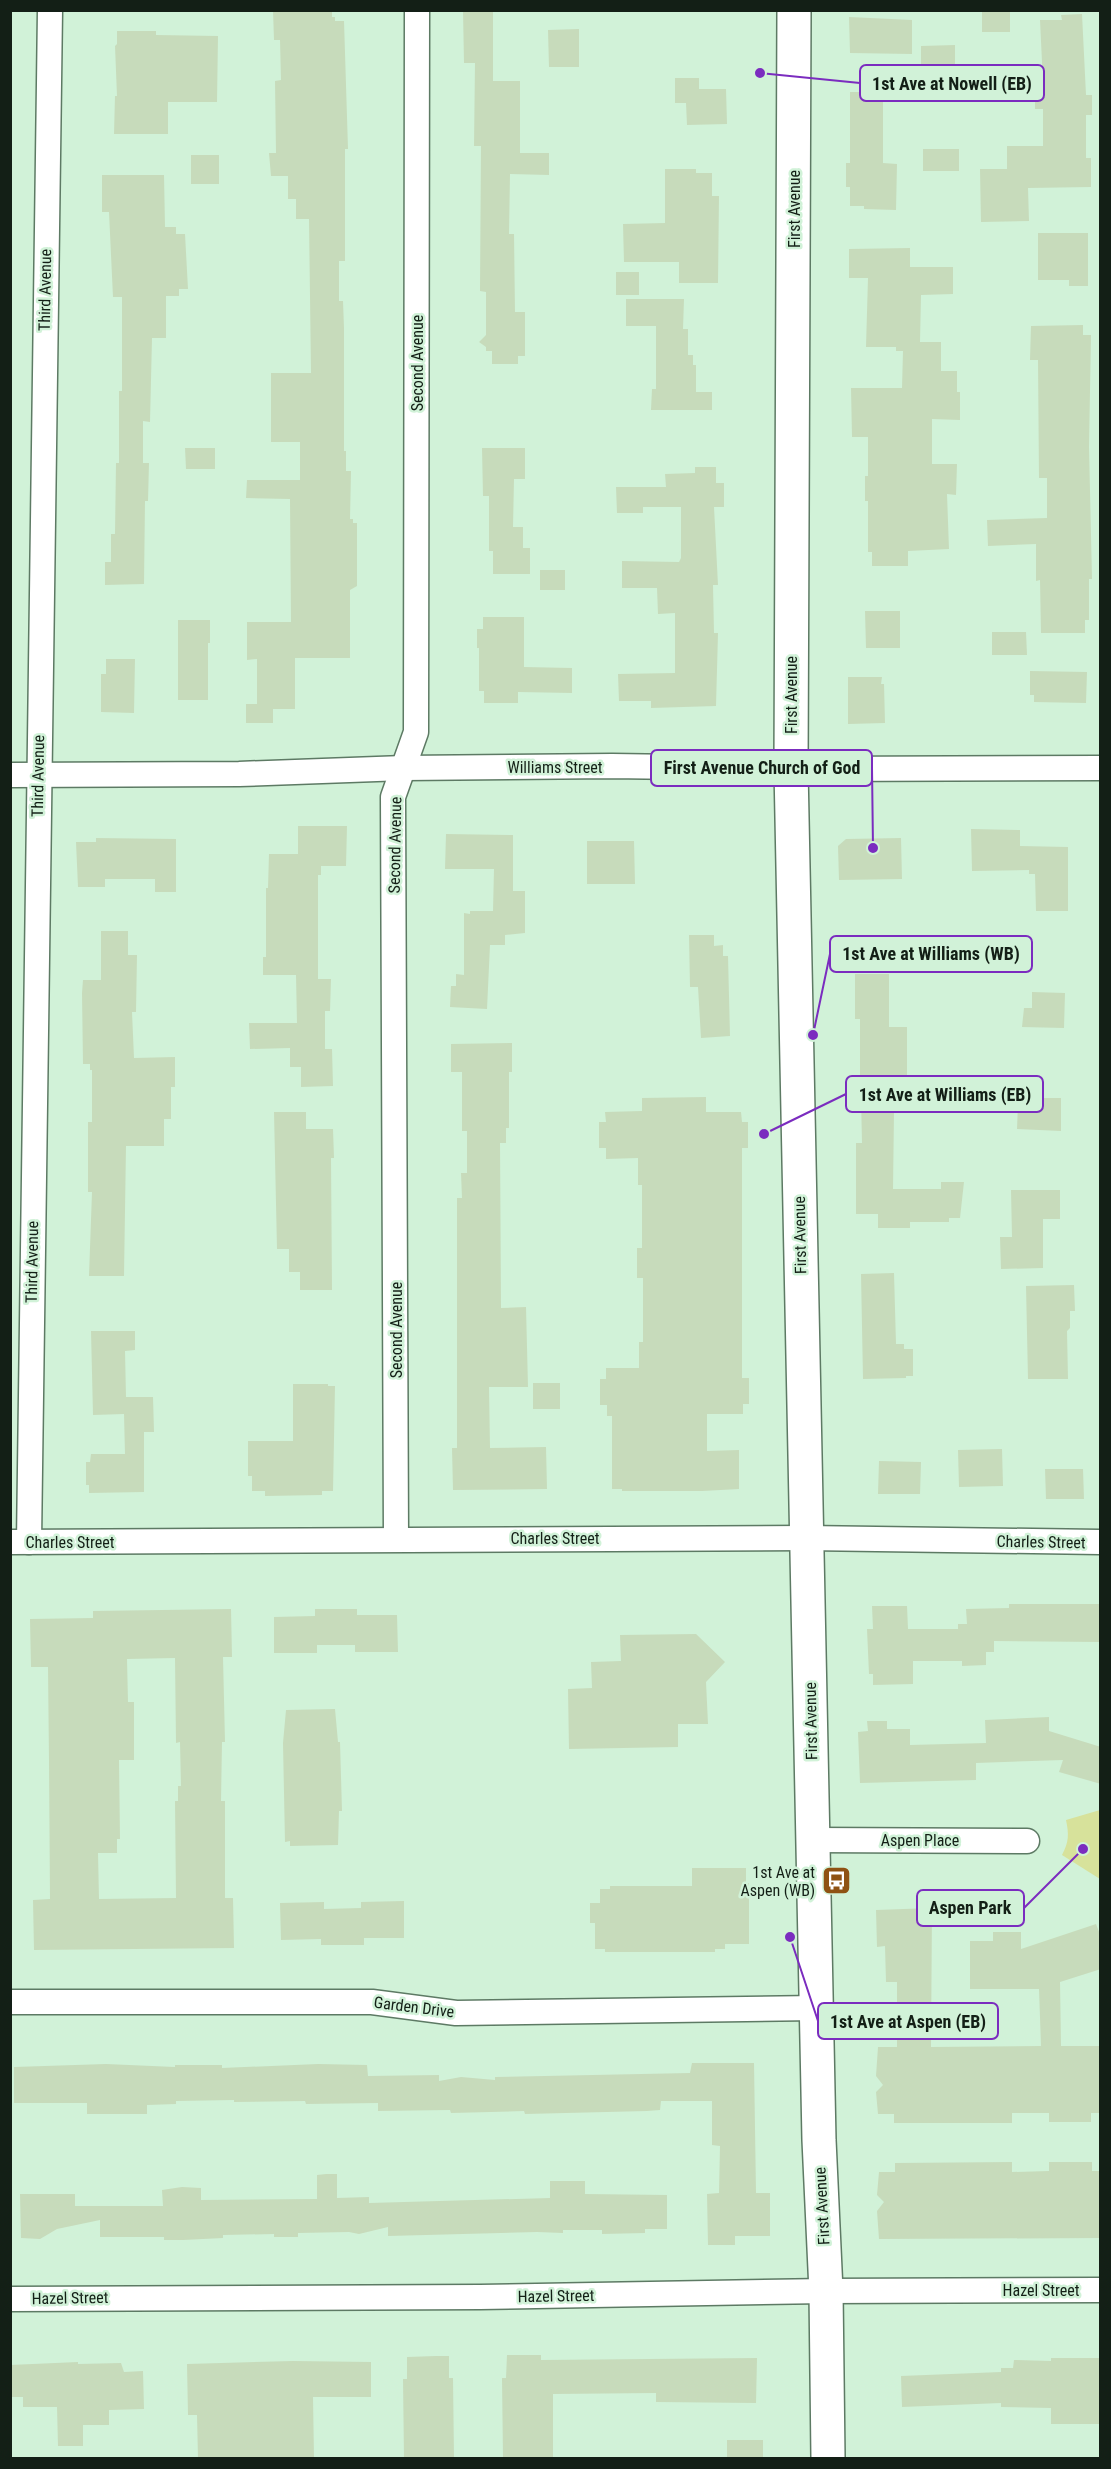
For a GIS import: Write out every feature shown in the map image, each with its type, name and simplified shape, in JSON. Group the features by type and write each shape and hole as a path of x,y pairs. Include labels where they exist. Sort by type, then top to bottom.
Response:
{"street":[{"name":"Third Avenue","path":"20,1542 38,775 50,10"},
{"name":"Second Avenue","path":"396,1539 393,797 416,732 417,10"},
{"name":"First Avenue","path":"794,10 791,769 819,2140 826,2291 828,2458"},
{"name":"Williams Street","path":"10,775 239,774 404,768 612,766 791,769 1101,768"},
{"name":"Charles Street","path":"20,1542 806,1538 1101,1542"},
{"name":"Aspen Place","path":"814,1840 1027,1841"},
{"name":"Garden Drive","path":"10,2002 372,2002 456,2013 817,2008"},
{"name":"Hazel Street","path":"10,2299 480,2297 826,2291 1101,2290"}],"green space":[{"path":"1100,1810 1100,1879 1062,1855 1068,1838 1066,1820"}],"building":[{"path":"273,10 332,10 332,17 335,17 335,21 344,21 348,149 345,149 345,261 339,261 339,301 343,301 344,328 344,451 346,451 346,471 351,471 350,519 353,519 353,523 357,523 357,586 350,590 350,658 295,658 295,709 273,709 273,723 246,723 246,704 257,704 257,659 247,660 247,622 291,622 290,499 246,498 247,480 300,480 300,442 271,442 271,373 311,373 309,219 296,219 296,199 288,199 288,176 271,176 269,153 276,153 275,81 281,80 280,40 274,40"},
{"path":"463,10 493,10 493,81 520,81 520,153 549,153 549,175 510,174 509,234 514,234 515,312 525,312 525,356 518,356 518,364 492,364 492,351 486,351 486,347 479,342 486,335 486,292 480,291 481,146 474,146 475,63 464,63"},
{"path":"982,10 1010,10 1010,32 982,32"},
{"path":"1082,14 1086,95 1092,95 1092,115 1086,115 1086,158 1091,158 1091,187 1028,188 1029,221 981,222 980,169 1007,169 1007,146 1043,146 1043,109 1035,109 1035,83 1043,83 1040,20 1062,20 1061,15"},
{"path":"849,17 912,20 912,54 850,53"},
{"path":"579,29 579,67 549,67 548,30"},
{"path":"117,31 156,31 156,35 218,36 217,102 168,102 168,134 114,134 115,96 117,96 115,46"},
{"path":"955,45 955,66 921,66 921,46"},
{"path":"675,78 699,78 699,89 726,89 727,124 687,125 686,103 675,103"},
{"path":"850,92 883,92 883,163 897,164 896,210 850,206 850,187 846,187 846,163 850,163"},
{"path":"923,149 959,149 959,171 923,171"},
{"path":"191,155 219,155 219,184 191,184"},
{"path":"665,169 696,169 696,173 712,173 712,196 719,196 718,283 679,283 679,262 624,262 623,224 665,223"},
{"path":"102,175 164,175 165,227 176,227 176,234 185,234 188,289 179,289 179,296 166,296 166,338 152,338 150,422 143,421 143,463 149,463 148,501 145,501 144,584 105,585 105,562 111,562 111,534 115,534 116,463 119,463 119,391 122,391 122,297 113,297 109,212 102,212"},
{"path":"1038,233 1088,233 1088,286 1069,286 1069,280 1038,280"},
{"path":"910,248 910,267 953,267 953,294 921,295 920,342 941,342 941,371 957,371 960,420 932,419 932,464 957,464 956,495 947,494 949,549 908,551 908,566 872,566 872,552 868,552 868,501 865,501 865,476 868,476 868,437 852,437 851,388 902,388 903,351 896,351 896,347 866,347 868,278 849,278 849,249"},
{"path":"616,272 639,272 639,295 616,295"},
{"path":"626,299 684,299 683,329 688,329 688,355 693,355 693,365 696,365 696,392 712,392 712,410 651,410 652,389 656,389 656,326 626,326"},
{"path":"1083,325 1083,335 1091,335 1089,447 1092,579 1089,579 1089,620 1085,620 1085,633 1041,633 1040,580 1036,581 1036,544 988,546 987,520 1047,518 1047,478 1039,478 1038,360 1030,360 1031,326"},
{"path":"185,448 215,448 215,469 186,469"},
{"path":"482,448 525,448 525,479 514,479 513,527 523,527 523,548 530,548 530,574 493,574 493,551 489,551 489,496 483,496"},
{"path":"695,467 716,467 716,483 724,483 724,507 714,507 718,585 713,585 714,633 718,633 716,706 651,708 651,701 619,701 618,674 675,673 675,613 658,614 657,588 622,588 622,561 679,562 681,558 681,507 643,507 643,513 617,513 616,487 666,487 665,474 695,473"},
{"path":"540,570 565,570 565,590 540,590"},
{"path":"865,611 900,611 900,648 866,648"},
{"path":"483,617 524,617 524,667 572,668 572,693 518,692 518,703 484,703 484,691 479,691 479,648 477,648 477,629 483,629"},
{"path":"178,620 210,620 208,700 178,700"},
{"path":"992,632 1026,632 1027,655 992,655"},
{"path":"106,659 135,659 134,713 101,712 101,674 106,674"},
{"path":"1030,671 1087,672 1086,703 1034,702 1034,695 1030,695"},
{"path":"848,677 882,677 885,723 848,724"},
{"path":"298,826 347,826 346,866 321,866 321,875 318,875 318,979 331,979 330,1011 325,1011 325,1049 332,1049 333,1086 301,1087 301,1067 290,1067 290,1048 250,1049 249,1023 297,1023 296,975 263,975 263,957 266,957 266,888 268,888 269,854 298,854"},
{"path":"971,829 1020,830 1020,846 1068,847 1068,911 1036,911 1035,874 1029,874 1029,870 972,871"},
{"path":"446,834 513,835 513,891 525,891 525,933 505,935 505,945 490,945 487,1009 450,1007 451,986 456,986 456,974 464,975 464,913 493,911 494,869 445,869"},
{"path":"96,838 176,839 176,892 155,892 155,879 105,879 105,887 78,887 76,842 96,842"},
{"path":"901,838 902,879 839,880 838,846 846,839"},
{"path":"587,841 634,841 635,884 587,884"},
{"path":"101,931 128,931 128,955 137,955 136,1012 132,1012 134,1058 175,1057 175,1087 171,1087 171,1119 164,1119 164,1146 126,1146 124,1276 89,1276 92,1192 88,1192 88,1122 92,1122 92,1070 90,1070 90,1064 83,1064 82,993 83,980 101,980"},
{"path":"689,935 714,935 714,946 723,945 723,956 728,956 730,1036 701,1038 698,987 690,987"},
{"path":"855,974 889,974 889,1027 907,1027 907,1112 894,1112 893,1189 941,1189 941,1182 964,1182 960,1218 949,1218 949,1222 910,1222 910,1228 878,1228 878,1214 856,1214 856,1143 862,1143 861,1097 858,1097 857,1078 860,1078 860,1019 855,1019"},
{"path":"1032,992 1065,993 1064,1028 1022,1027 1024,1008 1032,1008"},
{"path":"512,1043 512,1072 509,1072 509,1128 506,1128 506,1143 500,1143 501,1308 526,1307 528,1387 489,1387 490,1448 546,1447 547,1489 453,1490 452,1448 457,1448 457,1198 462,1198 461,1173 467,1173 467,1131 462,1131 462,1072 451,1072 451,1044"},
{"path":"980,1077 1021,1077 1021,1098 1061,1098 1061,1131 1017,1129 1018,1104 981,1104"},
{"path":"706,1097 706,1112 741,1112 742,1122 748,1122 748,1148 742,1148 742,1378 749,1378 749,1404 743,1404 743,1414 707,1414 707,1451 739,1450 739,1489 622,1491 622,1489 612,1489 612,1416 607,1416 607,1405 600,1405 600,1379 606,1379 606,1368 639,1368 639,1342 643,1342 643,1278 637,1278 637,1248 642,1248 642,1185 638,1185 638,1158 606,1159 606,1148 599,1148 599,1122 606,1122 605,1112 642,1111 642,1098"},
{"path":"274,1112 306,1112 306,1129 333,1129 334,1158 331,1158 332,1290 300,1290 300,1272 289,1272 289,1249 277,1249"},
{"path":"1011,1190 1060,1190 1060,1219 1043,1219 1043,1268 1001,1269 1000,1237 1012,1237"},
{"path":"894,1273 896,1344 904,1344 904,1349 913,1349 913,1376 863,1379 861,1274"},
{"path":"1074,1285 1075,1311 1070,1311 1070,1328 1067,1331 1068,1379 1028,1379 1026,1286"},
{"path":"91,1331 135,1331 135,1350 125,1351 126,1397 153,1397 154,1432 144,1432 144,1492 89,1493 89,1485 86,1485 86,1462 90,1462 91,1454 125,1454 124,1414 93,1415"},
{"path":"533,1383 560,1383 560,1409 533,1409"},
{"path":"293,1384 335,1386 333,1491 322,1491 322,1495 265,1496 265,1491 252,1491 252,1476 248,1476 248,1441 293,1441"},
{"path":"1002,1449 1003,1486 959,1487 958,1450"},
{"path":"879,1461 921,1462 920,1494 878,1494"},
{"path":"1045,1469 1083,1469 1084,1499 1046,1499"},
{"path":"1009,1604 1101,1604 1101,1642 994,1641 994,1652 986,1652 986,1665 962,1666 962,1661 913,1661 913,1684 873,1685 873,1674 869,1674 867,1629 873,1629 872,1606 907,1606 908,1629 958,1629 958,1624 967,1624 966,1609 1009,1608"},
{"path":"231,1609 232,1657 223,1657 225,1742 222,1742 221,1801 225,1801 225,1898 233,1898 234,1948 34,1950 33,1900 50,1899 48,1667 31,1667 30,1619 93,1618 93,1611","holes":["175,1658 176,1743 180,1742 181,1786 178,1786 178,1801 175,1801 176,1898 99,1899 98,1853 117,1853 117,1839 120,1839 119,1760 134,1760 134,1702 128,1702 127,1659"]},
{"path":"315,1609 357,1609 357,1615 397,1615 398,1652 355,1652 355,1645 317,1645 317,1653 274,1653 274,1617 315,1616"},
{"path":"696,1634 725,1662 706,1682 708,1724 678,1724 678,1747 569,1749 568,1689 592,1688 591,1662 621,1661 620,1635"},
{"path":"335,1709 338,1742 340,1742 342,1811 339,1811 338,1845 290,1846 290,1841 285,1842 283,1743 286,1710"},
{"path":"1049,1717 1049,1731 1101,1747 1101,1784 1059,1772 1063,1760 976,1763 976,1780 860,1783 858,1732 868,1731 867,1721 887,1721 887,1729 910,1729 910,1745 986,1743 985,1720"},
{"path":"692,1868 746,1868 746,1883 749,1883 749,1944 725,1944 725,1949 715,1949 715,1952 605,1952 605,1949 595,1949 595,1923 590,1923 590,1903 600,1903 600,1889 610,1889 610,1886 692,1886"},
{"path":"404,1901 404,1938 364,1938 364,1945 321,1945 321,1939 281,1940 280,1903 324,1902 324,1909 361,1908 361,1902"},
{"path":"932,1908 931,2047 1041,2046 1039,1989 970,1989 970,1941 993,1941 993,1932 1021,1932 1021,1949 1096,1924 1101,1937 1101,1969 1060,1982 1061,2046 1101,2046 1101,2113 1091,2113 1091,2122 1049,2122 1049,2113 1012,2113 1012,2123 894,2123 894,2114 878,2114 876,2092 883,2085 876,2076 878,2047 897,2047 897,1982 886,1982 885,1946 877,1947 876,1910"},
{"path":"692,2063 754,2063 756,2193 770,2193 770,2236 735,2236 735,2245 708,2245 707,2194 719,2193 720,2146 712,2145 712,2101 661,2101 660,2110 647,2111 525,2114 524,2111 451,2113 450,2110 378,2111 378,2103 306,2104 305,2101 234,2102 234,2100 176,2101 176,2104 147,2105 147,2114 87,2114 87,2103 14,2103 14,2067 106,2064 175,2067 175,2065 222,2065 222,2068 318,2064 367,2065 368,2076 439,2075 439,2081 461,2077 495,2080 495,2077 690,2073"},
{"path":"1012,2162 1012,2172 1049,2171 1049,2162 1092,2162 1092,2171 1101,2171 1101,2238 879,2239 877,2211 884,2202 877,2195 879,2172 895,2172 895,2163"},
{"path":"337,2174 337,2198 369,2197 369,2203 550,2198 550,2181 585,2181 585,2194 667,2195 667,2229 645,2229 645,2233 602,2234 602,2230 563,2230 563,2233 388,2236 388,2227 359,2234 349,2232 298,2233 298,2237 274,2237 274,2234 223,2235 223,2238 164,2240 164,2237 100,2237 100,2220 57,2229 40,2239 21,2238 20,2194 75,2194 75,2206 163,2206 162,2190 182,2187 201,2188 201,2200 317,2199 317,2175"},
{"path":"507,2355 541,2355 541,2360 757,2358 756,2403 656,2402 656,2393 553,2394 553,2458 503,2458 502,2378 506,2378"},
{"path":"449,2356 449,2378 453,2378 454,2458 404,2458 403,2379 407,2379 407,2357"},
{"path":"1051,2358 1101,2358 1101,2424 1051,2424 1051,2408 1001,2407 1001,2403 902,2407 901,2376 1001,2372 1001,2368 1013,2368 1014,2360 1051,2361"},
{"path":"293,2361 371,2362 371,2397 313,2397 314,2458 198,2458 197,2415 188,2415 187,2364"},
{"path":"78,2362 78,2364 121,2363 124,2372 143,2371 144,2409 109,2410 109,2425 83,2425 83,2446 58,2446 57,2407 23,2407 23,2397 10,2397 10,2365"},
{"path":"727,2440 763,2440 763,2458 727,2458"}],"place":[{"name":"1st Ave at Nowell (EB)","path":"760,73"},
{"name":"First Avenue Church of God","path":"873,848"},
{"name":"1st Ave at Williams (WB)","path":"813,1035"},
{"name":"1st Ave at Williams (EB)","path":"764,1134"},
{"name":"Aspen Park","path":"1083,1849"},
{"name":"1st Ave at Aspen (WB)","path":"836,1881"},
{"name":"1st Ave at Aspen (EB)","path":"790,1937"}]}
